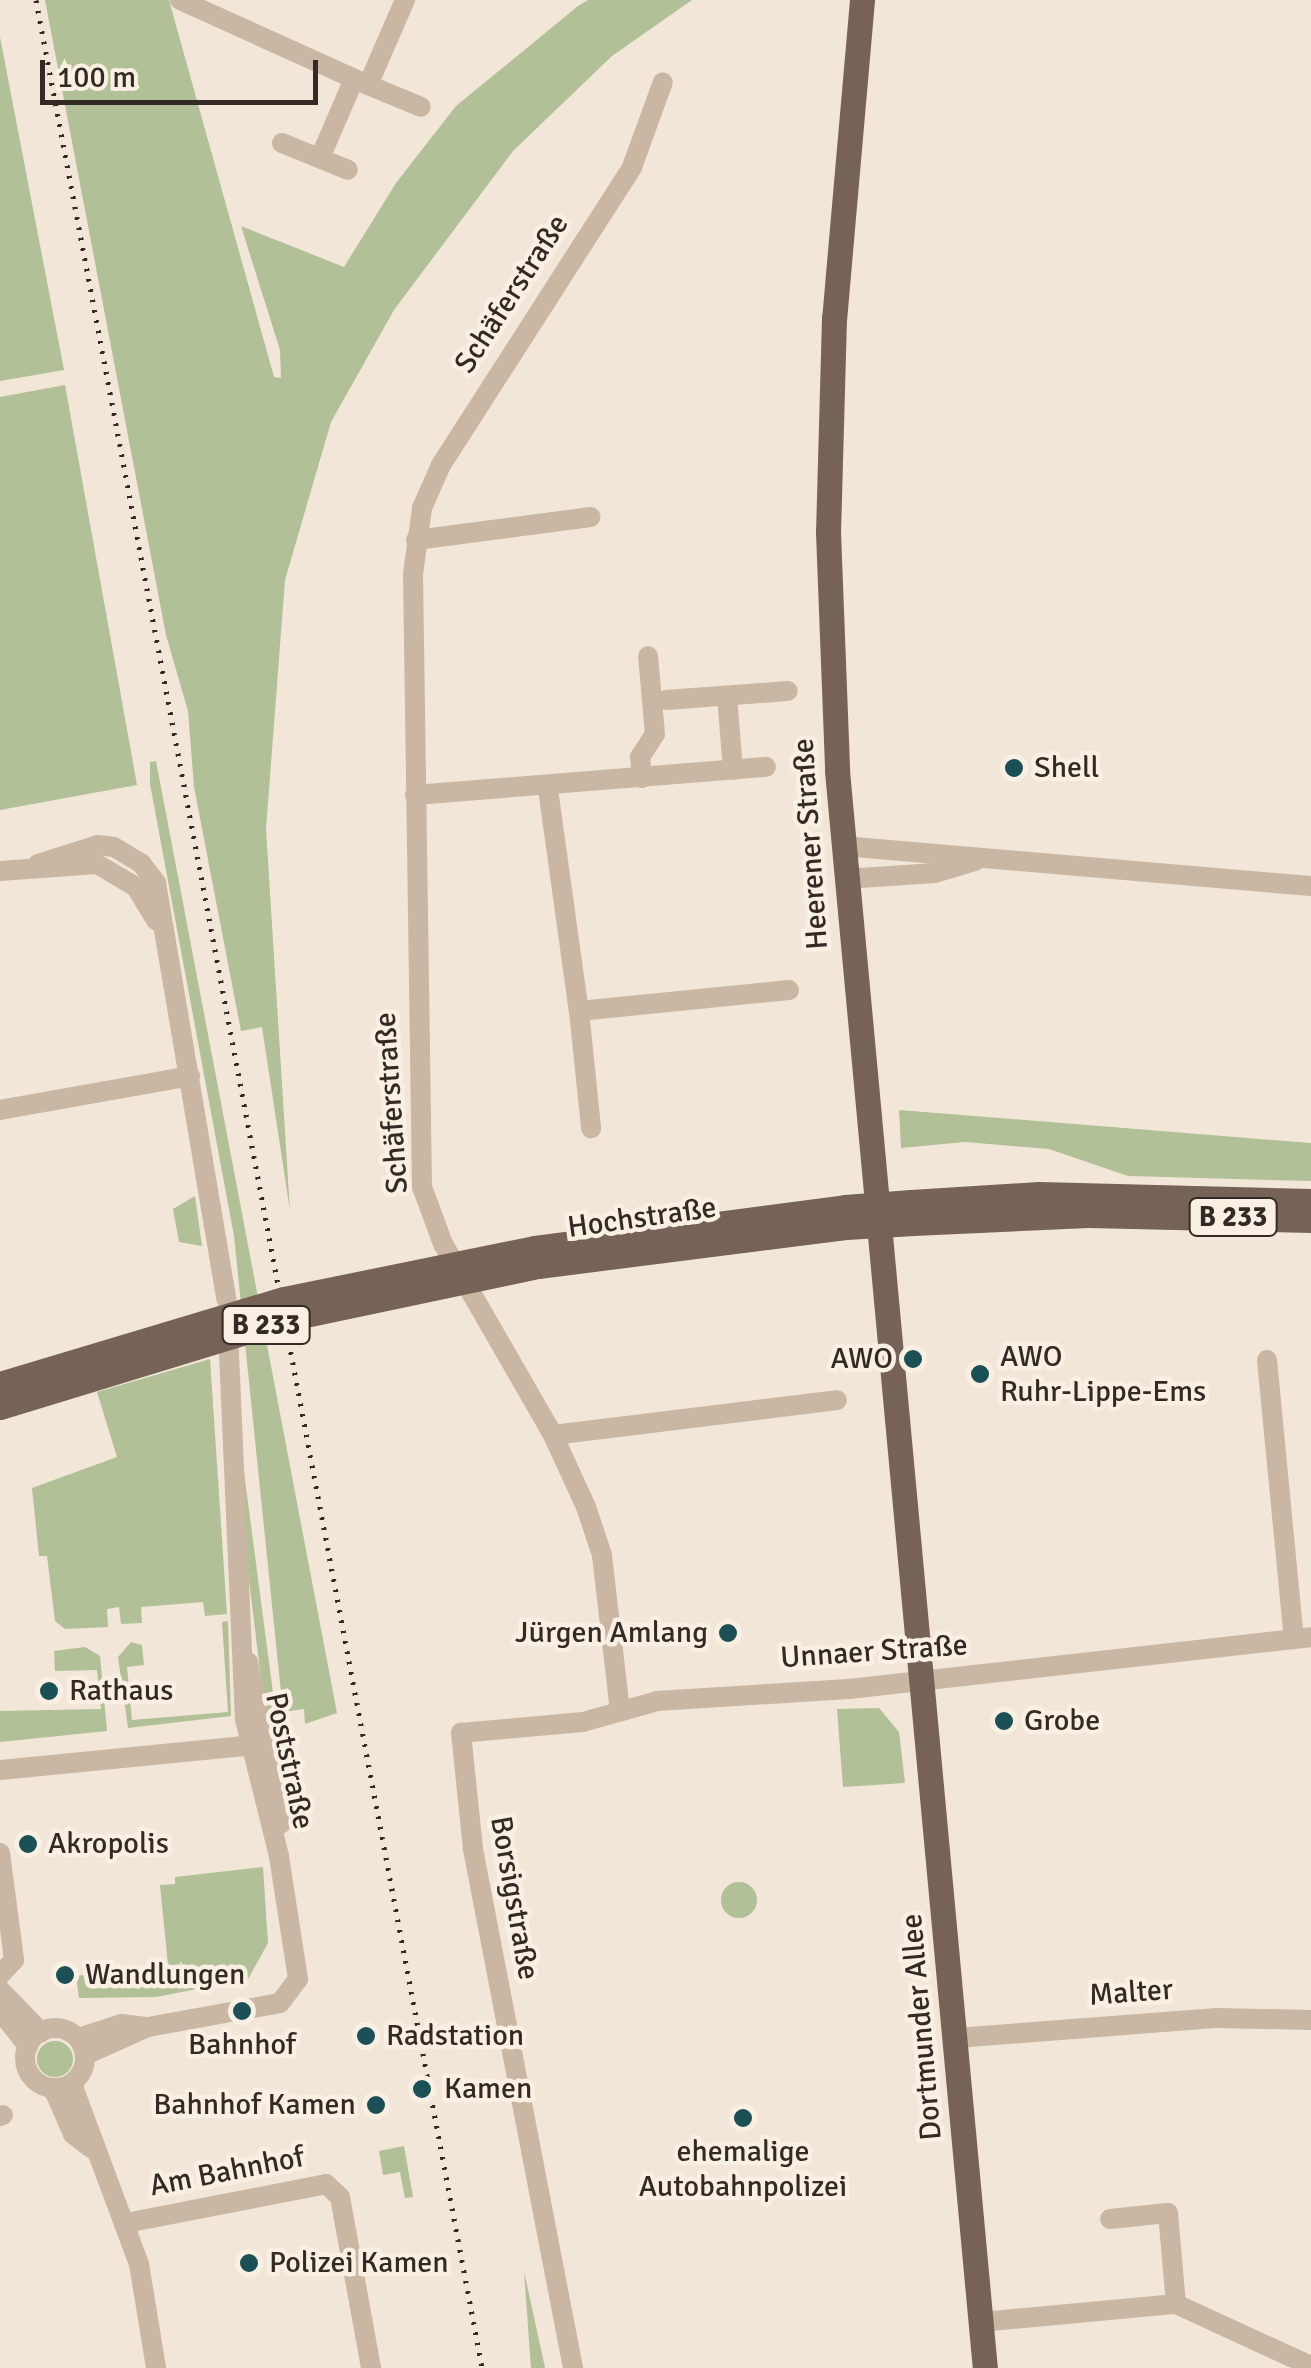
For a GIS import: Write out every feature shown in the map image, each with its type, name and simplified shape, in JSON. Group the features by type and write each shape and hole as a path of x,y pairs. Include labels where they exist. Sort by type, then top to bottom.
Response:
{"main road":[{"name":"Heerener Straße","path":"862,0 834,318 828,532 845,879 919,1681"},
{"name":"Hochstraße","path":"912,1213 1039,1194 1311,1201"},
{"name":"Hochstraße","path":"0,1384 284,1299 536,1256 846,1216 912,1213 1311,1220"},
{"name":"Hochstraße","path":"0,1407 291,1318 536,1256"},
{"name":"Dortmunder Allee","path":"919,1681 985,2368"}],"street":[{"path":"180,0 420,107"},
{"path":"320,158 404,0"},
{"name":"Schäferstraße","path":"620,1712 602,1555 554,1435 442,1244 422,1187 414,795 416,540 422,508 461,426 632,167 663,82"},
{"path":"282,143 348,170"},
{"path":"416,540 590,517"},
{"path":"642,778 640,757 655,734 648,656"},
{"path":"666,700 788,691"},
{"path":"727,696 733,770"},
{"path":"414,795 548,789 766,767"},
{"path":"548,789 591,1128"},
{"path":"0,871 98,845 128,854 156,883 160,930 190,1076 226,1299"},
{"path":"843,846 1311,886"},
{"path":"845,879 935,873 977,860"},
{"path":"579,1011 789,990"},
{"path":"0,1110 190,1076"},
{"name":"Poststraße","path":"82,2046 122,2024 148,2027 290,1997 299,1968 259,1745 242,1686 247,1657 230,1350"},
{"name":"Unnaer Straße","path":"461,1733 583,1722 657,1701 919,1681 1303,1638 1268,1360"},
{"path":"554,1435 836,1400"},
{"name":"Borsigstraße","path":"461,1733 473,1848 573,2368"},
{"path":"0,1770 259,1745"},
{"path":"0,1853 14,1960 0,1975"},
{"path":"0,1990 34,2039 30,2074 62,2086"},
{"path":"0,2011 34,2039"},
{"name":"Malter","path":"956,2038 1217,2018 1311,2020"},
{"path":"34,2039 60,2028 82,2046 62,2086 73,2134 91,2148 126,2223 142,2276 152,2363"},
{"name":"Am Bahnhof","path":"126,2223 326,2184 340,2197 371,2368"},
{"path":"1110,2219 1168,2213 1176,2304"},
{"path":"982,2322 1176,2304 1311,2366"}],"green space":[{"path":"45,0 169,0 274,377 281,378 280,350 241,226 344,267 396,183 456,106 578,6 588,0 692,0 612,56 513,151 394,310 331,422 285,580 266,829 290,1211 262,1027 241,1031 194,787 188,711 166,635"},
{"path":"0,37 64,370 0,381"},
{"path":"65,385 137,785 0,810 0,397"},
{"path":"156,761 337,1713 305,1724 304,1709 283,1712 234,1236 150,784 150,762"},
{"path":"899,1110 1311,1143 1311,1181 1128,1176 1049,1149 965,1142 901,1148"},
{"path":"195,1196 202,1246 179,1242 173,1209"},
{"path":"210,1359 227,1614 205,1616 203,1602 141,1607 142,1623 121,1624 119,1607 107,1609 108,1627 65,1629 55,1621 47,1556 39,1556 32,1488 117,1457 97,1392"},
{"path":"242,1457 275,1708 272,1711 265,1711 248,1572"},
{"path":"228,1621 231,1716 128,1728 118,1657 131,1642 142,1645 144,1665 127,1667 132,1720 228,1712 222,1622"},
{"path":"85,1647 100,1656 107,1731 0,1742 0,1711 101,1709 97,1670 55,1671 54,1651"},
{"path":"879,1708 899,1732 905,1783 843,1787 837,1709"},
{"path":"263,1867 268,1943 248,1979 156,1997 79,1998 76,1976 168,1965 160,1885 175,1884 175,1877"},
{"path":"739,1882 752,1887 757,1900 752,1913 739,1918 726,1913 721,1900 726,1887"},
{"path":"55,2041 67,2047 73,2059 67,2071 55,2077 43,2071 37,2059 43,2047"},
{"path":"404,2146 413,2197 405,2198 400,2172 383,2175 379,2151"},
{"path":"524,2271 545,2368 531,2368"}],"railway":[{"path":"36,0 482,2368"}],"place":[{"name":"Shell","path":"1014,768"},
{"name":"AWO","path":"913,1359"},
{"name":"AWO Ruhr-Lippe-Ems","path":"980,1374"},
{"name":"Jürgen Amlang","path":"728,1633"},
{"name":"Rathaus","path":"49,1691"},
{"name":"Grobe","path":"1004,1721"},
{"name":"Akropolis","path":"28,1844"},
{"name":"Wandlungen","path":"65,1975"},
{"name":"Bahnhof","path":"242,2011"},
{"name":"Radstation","path":"366,2036"},
{"name":"Kamen","path":"422,2089"},
{"name":"Bahnhof Kamen","path":"376,2105"},
{"name":"ehemalige Autobahnpolizei","path":"743,2118"},
{"name":"Polizei Kamen","path":"249,2263"}]}
